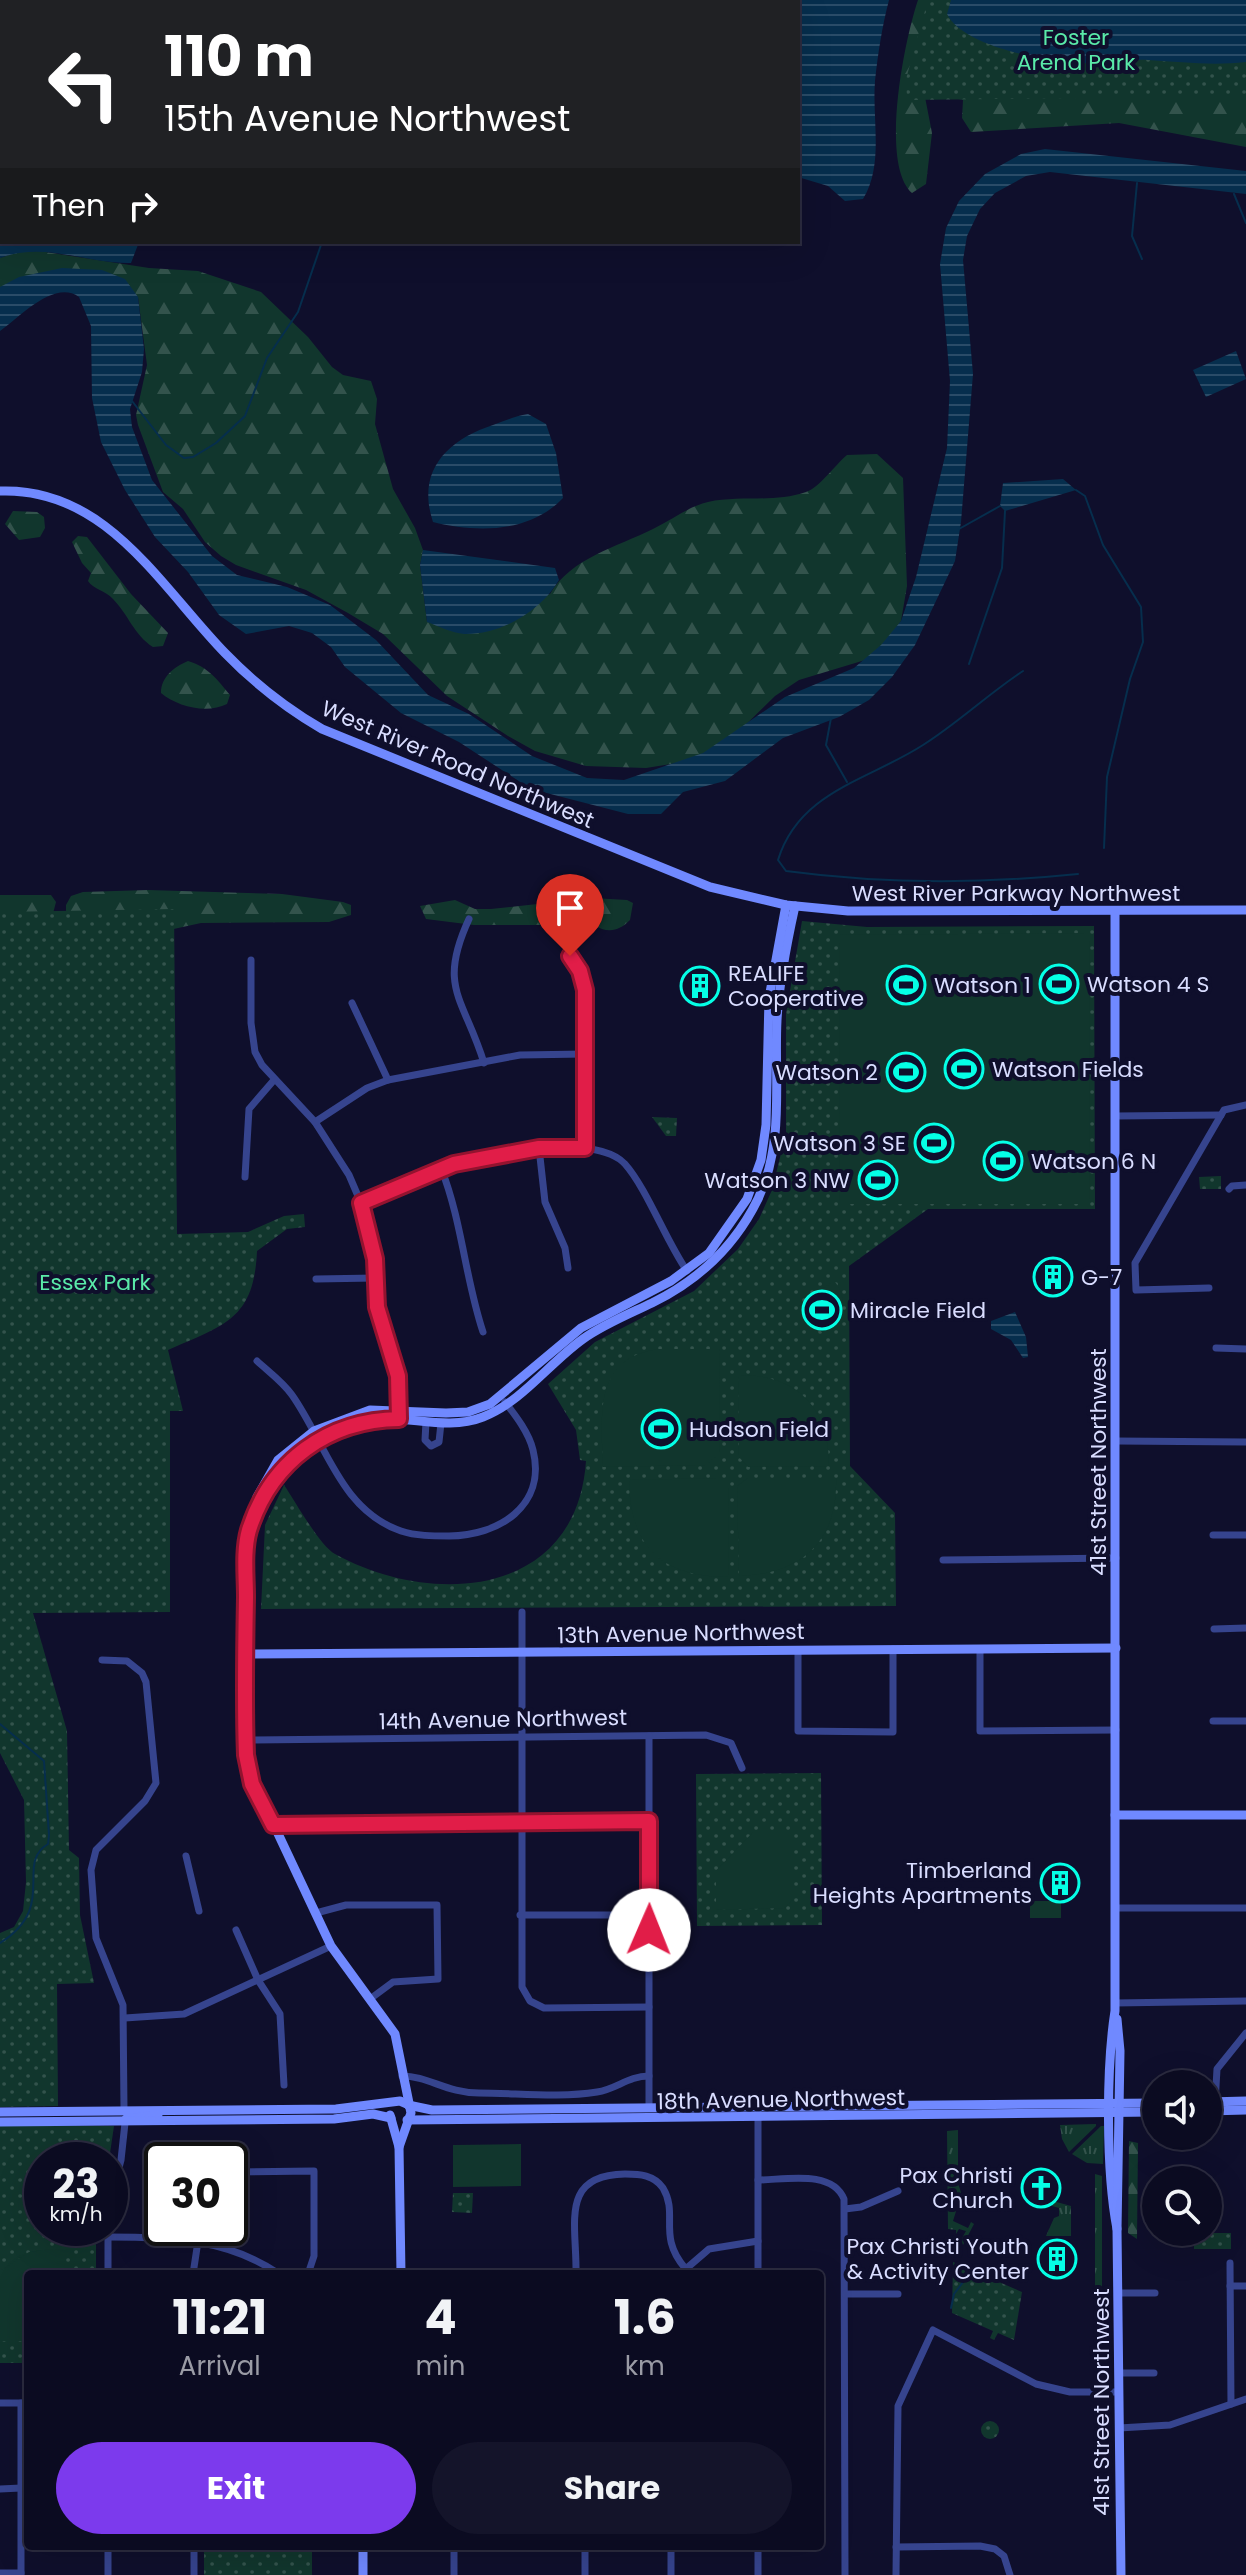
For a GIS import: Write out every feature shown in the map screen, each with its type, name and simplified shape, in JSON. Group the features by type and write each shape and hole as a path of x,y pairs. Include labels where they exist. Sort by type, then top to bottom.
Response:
{"main road":[{"name":"West River Road Northwest","path":"0,491 57,498 97,518 124,541 244,672 282,703 322,729 676,875 737,895 791,906"},
{"name":"West River Parkway Northwest","path":"791,906 902,913 1246,910"},
{"path":"399,1414 426,1422 475,1420 584,1338 721,1254 739,1231 759,1195 770,1165 776,1120 778,1008 791,906"},
{"name":"41st Street Northwest","path":"1115,912 1116,2108 1112,2194 1117,2229 1121,2575"},
{"path":"399,2147 411,2113 395,2034 331,1946 250,1777 246,1740 245,1654 249,1530 281,1471 316,1435 399,1414 468,1412 504,1401"},
{"name":"13th Avenue Northwest","path":"245,1654 1116,1648"},
{"path":"1115,1815 1246,1815"},
{"path":"401,2270 399,2147 390,2109 402,2076"},
{"path":"1222,2104 1246,2101"},
{"name":"18th Avenue Northwest","path":"0,2112 336,2109 394,2103 432,2110 758,2106 1142,2111"},
{"name":"18th Avenue Northwest","path":"0,2122 334,2119 373,2114 406,2121 758,2118 1142,2105"},
{"path":"615,2119 649,2106"},
{"path":"1222,2107 1246,2110"},
{"path":"125,2123 129,2117 177,2109"},
{"path":"363,2550 363,2575"}],"street":[{"path":"469,919 456,949 453,976 455,992 484,1063"},
{"path":"570,956 583,980 585,1148"},
{"path":"251,960 252,1038 262,1065 315,1122 349,1175 361,1203 372,1243 377,1307 398,1376 399,1414"},
{"path":"352,1003 388,1080"},
{"path":"315,1122 354,1095 388,1080 520,1055 585,1054"},
{"path":"245,1177 246,1120 256,1098 274,1080"},
{"path":"1209,1288 1136,1290 1135,1263 1221,1115 1229,1107 1246,1105"},
{"path":"1115,1116 1221,1115"},
{"path":"361,1203 441,1168 539,1148 585,1148 611,1153 625,1164 690,1275"},
{"path":"539,1148 545,1202 565,1248 568,1268"},
{"path":"441,1168 456,1212 468,1285 483,1332"},
{"path":"1229,1189 1246,1185"},
{"path":"1116,1263 1135,1263"},
{"path":"316,1279 375,1278"},
{"path":"1216,1348 1246,1349"},
{"path":"257,1361 291,1393 348,1493 378,1521 419,1535 477,1535 507,1521 524,1503 532,1486 533,1451 504,1401"},
{"path":"426,1422 425,1440 431,1446 439,1442 441,1423"},
{"path":"1116,1441 1246,1442"},
{"path":"1213,1535 1246,1535"},
{"path":"943,1560 1116,1558"},
{"path":"522,1612 520,1976 530,2001 551,2009 649,2007"},
{"path":"1214,1629 1246,1628"},
{"path":"798,1650 798,1731 893,1732 893,1649"},
{"path":"980,1649 980,1731 1116,1730"},
{"path":"102,1660 127,1661 142,1673 146,1682 157,1769 152,1793 101,1843 91,1864 96,1938 121,1996 125,2018 124,2109"},
{"path":"1213,1721 1246,1721"},
{"name":"14th Avenue Northwest","path":"246,1740 706,1735 725,1739 737,1751 742,1768"},
{"path":"649,1736 649,2106"},
{"path":"273,1825 649,1821"},
{"path":"186,1856 199,1911"},
{"path":"316,1913 346,1905 437,1905 438,1979 393,1982 370,1999"},
{"path":"1115,1908 1246,1908"},
{"path":"520,1915 649,1915"},
{"path":"236,1930 258,1980 282,2020 284,2085"},
{"path":"125,2018 179,2016 331,1946"},
{"path":"1115,2007 1246,2001"},
{"path":"1217,2070 1246,2033"},
{"path":"402,2076 420,2078 447,2090 477,2093 594,2092 632,2077 649,2076"},
{"path":"758,2106 758,2270"},
{"path":"123,2142 125,2123"},
{"path":"248,2172 314,2171 314,2256 309,2270"},
{"path":"576,2270 578,2193 590,2180 610,2174 643,2175 662,2186 668,2204 668,2242 682,2270"},
{"path":"758,2180 823,2181 840,2190 845,2209 845,2575"},
{"path":"845,2209 861,2207 898,2191"},
{"path":"684,2270 717,2246 758,2241"},
{"path":"108,2246 108,2270"},
{"path":"194,2270 197,2246"},
{"path":"217,2246 244,2253 272,2270"},
{"path":"1230,2263 1231,2404"},
{"path":"1230,2286 1246,2286"},
{"path":"1118,2293 1155,2293"},
{"path":"845,2294 898,2294"},
{"path":"896,2575 898,2406 933,2330 1050,2389 1119,2392"},
{"path":"1119,2373 1154,2373"},
{"path":"1119,2428 1170,2425 1246,2399"},
{"path":"0,2403 24,2403"},
{"path":"0,2573 21,2574 24,2424"},
{"path":"0,2489 21,2488"},
{"path":"896,2547 991,2548 1006,2559 1010,2575"},
{"path":"108,2550 108,2575"},
{"path":"194,2550 194,2575"},
{"path":"454,2550 454,2575"},
{"path":"585,2550 585,2575"},
{"path":"671,2550 671,2575"},
{"path":"758,2550 758,2575"}],"green space":[{"name":"Foster Arend Park","path":"918,0 951,0 1246,62 1246,147 1119,123 971,132 962,118 963,100 924,92 932,133 926,184 912,193 902,178 896,129 902,70"},
{"name":"Foster Arend Park","path":"928,0 1246,0 1246,96 907,100 906,79"},
{"path":"39,251 149,268 198,271 261,292 308,337 332,367 343,375 371,381 377,399 375,424 393,489 415,528 423,550 420,565 427,622 550,594 582,562 693,507 720,500 782,497 806,492 822,481 847,455 877,454 903,478 907,586 901,621 875,657 799,680 775,696 729,741 702,759 646,768 586,766 535,751 447,696 383,634 306,590 236,565 205,542 183,509 163,492 138,425 136,415 147,365 138,297 0,287 0,258 18,252"},
{"path":"13,511 37,512 44,517 45,528 40,537 19,540 5,524"},
{"path":"78,536 87,537 131,594 168,633 163,646 153,647 146,642 113,599 88,581 91,573 82,563 72,542"},
{"path":"188,661 207,670 216,679 230,695 227,704 193,708 161,693 169,673"},
{"path":"148,890 282,894 343,902 351,905 351,915 329,922 201,923 160,932 66,922 66,905 71,896 83,892"},
{"path":"0,895 51,895 56,902 51,921 0,920"},
{"path":"592,898 633,903 630,920 622,927 609,930 594,925 474,925 426,919 420,906 455,900 475,909 491,909"},
{"name":"Essex Park","path":"174,909 177,1234 248,1232 284,1216 304,1214 305,1227 287,1229 257,1251 250,1292 232,1317 205,1334 168,1350 183,1411 170,1411 170,1612 33,1613 67,1731 69,1850 79,1858 80,1915 94,1983 57,1984 58,2106 0,2107 0,1933 14,1927 23,1911 26,1882 24,1800 0,1753 0,912"},
{"path":"802,921 867,927 1094,926 1095,1209 928,1209 849,1266 850,1466 895,1513 896,1606 261,1609 265,1525 284,1485 315,1533 335,1554 374,1571 414,1581 455,1584 494,1579 528,1564 557,1540 577,1506 586,1461 580,1460 576,1430 548,1384 595,1342 694,1291 738,1249 759,1219 772,1190 786,1133 786,1014"},
{"name":"Watson Fields","path":"1089,933 1090,1204 840,1204 839,935"},
{"path":"652,1117 677,1118 676,1136 666,1136"},
{"path":"1221,1176 1221,1189 1200,1189 1199,1177"},
{"name":"Miracle Field","path":"834,1281 842,1295 842,1310 826,1337 799,1305"},
{"name":"Hudson Field","path":"659,1349 719,1349 720,1453 706,1465 603,1467 603,1410 612,1377 622,1364 637,1355"},
{"path":"738,1375 777,1380 806,1398 823,1427 829,1466 748,1467 739,1457"},
{"path":"716,1478 728,1486 729,1577 685,1571 654,1554 643,1541 631,1504 629,1480"},
{"path":"748,1478 836,1478 835,1501 823,1537 812,1550 781,1569 739,1576 737,1486"},
{"path":"821,1773 822,1925 697,1926 696,1774"},
{"path":"753,1832 793,1832 793,1900 784,1908 716,1910 716,1871"},
{"path":"1030,1901 1061,1901 1061,1918 1030,1918"},
{"path":"1096,2124 1069,2152 1062,2139 1060,2125"},
{"path":"0,2125 114,2126 112,2142 24,2142 24,2246 96,2246 96,2270 24,2270 24,2363 0,2363"},
{"path":"1104,2126 1103,2164 1087,2163 1072,2154"},
{"path":"958,2130 958,2183 964,2202 962,2209 957,2208 953,2221 968,2228 971,2222 974,2224 963,2245 961,2240 966,2231 959,2229 956,2234 956,2230 948,2229 947,2131"},
{"path":"1129,2141 1138,2143 1137,2239 1128,2233"},
{"path":"521,2144 521,2186 453,2187 453,2145"},
{"path":"1095,2174 1102,2176 1102,2288 1095,2289"},
{"path":"453,2193 473,2193 472,2213 452,2212"},
{"path":"1053,2201 1071,2206 1071,2236 1046,2236 1054,2218 1059,2216 1059,2208 1052,2206"},
{"path":"1222,2233 1231,2233 1231,2249 1194,2249 1194,2246 1222,2246"},
{"path":"63,2250 63,2270 24,2270 24,2341 0,2341 0,2271 29,2252"},
{"path":"953,2262 1022,2292 1014,2340 998,2333 994,2340 990,2338 993,2331 952,2313"},
{"path":"986,2421 994,2421 999,2430 997,2437 986,2439 981,2434 981,2426"},
{"path":"204,2550 312,2550 312,2575 204,2575"}],"water":[{"path":"800,0 889,0 875,81 875,157 869,186 863,199 845,201 828,186 800,178"},
{"path":"951,0 1246,0 1246,62 1209,64 1140,60 1080,63 1027,55 969,35 947,14"},
{"path":"1045,149 1246,171 1246,194 1050,172 1026,176 995,193 980,209 967,236 963,260 973,374 955,561 915,645 892,677 869,700 839,717 783,738 725,781 683,792 661,814 628,814 531,789 459,742 401,713 345,667 331,647 312,633 289,626 246,634 219,615 188,572 155,537 125,490 101,442 92,398 91,326 79,297 69,293 48,296 0,331 0,287 19,277 62,268 102,270 125,279 138,297 144,349 142,372 130,409 132,427 152,480 212,556 237,575 287,587 330,605 376,640 428,695 469,714 532,756 587,778 624,780 703,753 785,697 854,668 881,645 901,621 916,577 947,448 950,381 940,264 946,228 959,201 985,174 1021,154"},
{"path":"0,244 138,244 131,263 49,252 17,253 0,258"},
{"path":"1236,351 1246,379 1206,397 1193,370"},
{"path":"528,414 546,424 556,453 563,498 550,510 519,524 467,528 433,522 429,487 439,460 462,439 477,431"},
{"path":"1063,479 1076,490 1005,511 1000,506 1003,483"},
{"path":"423,550 555,568 559,580 542,602 506,626 478,633 459,633 427,622 420,565"},
{"path":"1015,1312 1026,1337 1028,1357 1023,1358 1011,1340 991,1329 991,1321"}],"waterway":[{"path":"1137,183 1132,236 1142,259"},
{"path":"1234,194 1246,223"},
{"path":"132,401 166,445 184,458 193,457 216,443 245,416 267,358 298,312 321,244"},
{"path":"1076,490 1085,496 1103,545 1141,607 1143,642 1130,679 1107,777 1104,848"},
{"path":"959,529 1000,506"},
{"path":"969,664 1002,568 1005,511"},
{"path":"1023,671 923,745 819,803 802,818 788,837 778,860 786,871 895,880 1005,880 1078,874"},
{"path":"831,718 826,745 847,782"},
{"path":"0,1724 44,1761 49,1835 48,1844 39,1852 34,1863 28,1915 18,1929 0,1943"},
{"path":"951,2308 954,2294 972,2270"}],"place":[{"name":"Watson 4 S","path":"1059,984"},
{"name":"Watson 1","path":"906,985"},
{"name":"REALIFE Cooperative","path":"700,986"},
{"name":"Watson Fields","path":"964,1069"},
{"name":"Watson 2","path":"906,1072"},
{"name":"Watson 3 SE","path":"934,1143"},
{"name":"Watson 6 N","path":"1003,1161"},
{"name":"Watson 3 NW","path":"878,1180"},
{"name":"G-7","path":"1053,1277"},
{"name":"Miracle Field","path":"822,1310"},
{"name":"Hudson Field","path":"661,1429"},
{"name":"Timberland Heights Apartments","path":"1060,1883"},
{"name":"Pax Christi Church","path":"1041,2188"},
{"name":"Pax Christi Youth & Activity Center","path":"1057,2259"}],"route":[{"path":"570,956 580,971 585,990 585,1148 539,1148 454,1164 361,1203 375,1259 377,1307 398,1376 399,1419 370,1421 333,1431 318,1439 281,1471 249,1530 246,1559 246,1755 252,1784 273,1825 649,1821 649,1930"}]}
